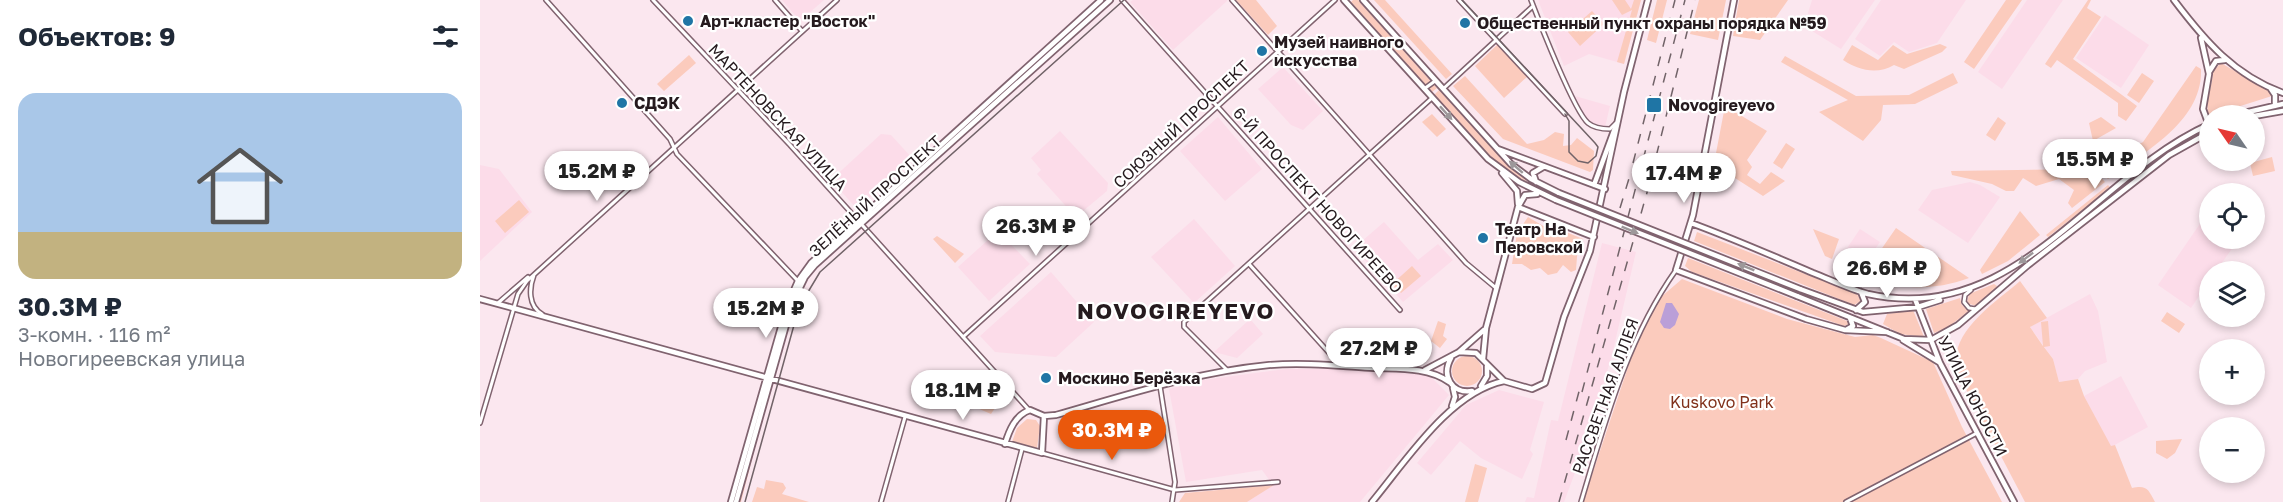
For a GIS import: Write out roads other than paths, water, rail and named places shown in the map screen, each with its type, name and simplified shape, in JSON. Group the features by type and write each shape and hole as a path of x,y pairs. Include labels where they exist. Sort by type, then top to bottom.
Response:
{"main road":[{"name":"ЗЕЛЁНЫЙ ПРОСПЕКТ","path":"731,502 792,304 805,277 860,222 1101,0"},
{"name":"ЗЕЛЁНЫЙ ПРОСПЕКТ","path":"736,502 787,306 798,280 811,262 860,222 1110,0"},
{"path":"1362,0 1496,148 1518,169 1538,183 1800,289 1863,312 1918,307 1971,290 2020,263 2140,169 2181,139 2199,131"},
{"path":"1005,444 1018,417 1030,410 1044,416 1227,370 1284,364 1420,370 1435,374 1464,392 1503,381 1533,389 1541,387 1547,378 1564,317 1585,268 1594,237 1618,122 1648,0"},
{"path":"1734,0 1691,224 1676,270 1806,319 1845,330 1887,332"},
{"path":"2174,0 2197,30 2228,63 2269,88 2283,93"},
{"path":"1348,1 1432,98 1515,188 1518,207"},
{"path":"2197,30 2205,51 2209,74"},
{"path":"2204,105 2209,74 2216,61 2228,63"},
{"path":"2269,88 2275,95 2274,111"},
{"path":"2265,108 2283,104"},
{"path":"2265,113 2283,111"},
{"path":"1594,185 1618,122"},
{"path":"1895,336 1918,342 1931,340 1949,332 2033,262 2199,134"},
{"path":"1496,148 1605,189"},
{"path":"1488,159 1510,177 1546,196 1887,332 1940,363"},
{"path":"1538,183 1534,178 1535,170 1547,168"},
{"path":"1372,502 1452,407 1477,389 1487,376 1484,360 1486,328 1518,207 1528,193 1546,196"},
{"path":"1518,207 1594,237"},
{"path":"1691,224 1863,292 1915,299 1951,295"},
{"path":"1853,310 1860,309 1864,305 1863,292"},
{"path":"480,299 1042,453 1046,428 1044,416"},
{"name":"УЛИЦА ЮНОСТИ","path":"1915,299 1940,363 2014,502"},
{"path":"1837,311 1853,321 1852,328 1845,330"},
{"path":"1420,370 1434,367 1457,353 1486,328"},
{"path":"1452,407 1455,397 1447,366 1457,353 1472,351 1484,360 1503,381"}],"street":[{"path":"546,0 670,139 677,154 798,280"},
{"name":"МАРТЕНОВСКАЯ УЛИЦА","path":"653,0 860,222 1030,410"},
{"path":"775,0 802,31"},
{"path":"498,303 535,273 837,0"},
{"name":"6-Й ПРОСПЕКТ НОВОГИРЕЕВО","path":"1122,0 1400,310"},
{"path":"1232,0 1466,263 1496,288"},
{"name":"СОЮЗНЫЙ ПРОСПЕКТ","path":"963,337 1220,107 1277,51 1335,0"},
{"path":"1459,0 1565,114"},
{"path":"1531,0 1585,120 1592,125 1606,129 1610,129 1618,122"},
{"path":"1443,89 1533,6"},
{"path":"1424,89 1436,81"},
{"path":"1227,370 1183,325 1432,98"},
{"path":"2140,169 2145,169 2145,174"},
{"path":"1249,264 1340,366"},
{"name":"РАССВЕТНАЯ АЛЛЕЯ","path":"1581,502 1629,356 1655,298 1676,270"},
{"path":"480,423 518,294 535,273"},
{"path":"535,273 531,282 532,300 534,307 544,315"},
{"path":"1971,290 1965,295 1965,304 1972,309 1981,307"},
{"path":"1160,386 1175,490 1172,502"},
{"path":"881,502 905,417"},
{"path":"1846,502 1977,433"},
{"path":"1008,502 1022,449"},
{"path":"1042,453 1175,490 1278,482"}],"tram line":[{"path":"745,502 799,307 820,272 1124,0"},
{"path":"1462,0 1595,143 1598,147 1596,156 1588,163 1578,161 1569,152 1569,121 1565,114"}],"railway":[{"path":"1633,163 1675,0"},
{"path":"1582,392 1685,0"},
{"path":"1559,502 1648,189 1695,0"},
{"path":"1620,208 1631,172"},
{"path":"1566,440 1581,384"}],"place":[{"name":"Арт-кластер \"Восток\"","path":"688,21"},
{"name":"Общественный пункт охраны порядка №59","path":"1465,23"},
{"name":"Музей наивного искусства","path":"1262,51"},
{"name":"СДЭК","path":"622,103"},
{"name":"Novogireyevo","path":"1654,105"},
{"name":"Театр На Перовской","path":"1483,238"},
{"name":"Москино Берёзка","path":"1046,378"}],"district":[{"name":"NOVOGIREYEVO","path":"1176,310"}],"park label":[{"name":"Kuskovo Park","path":"1722,402"}]}
